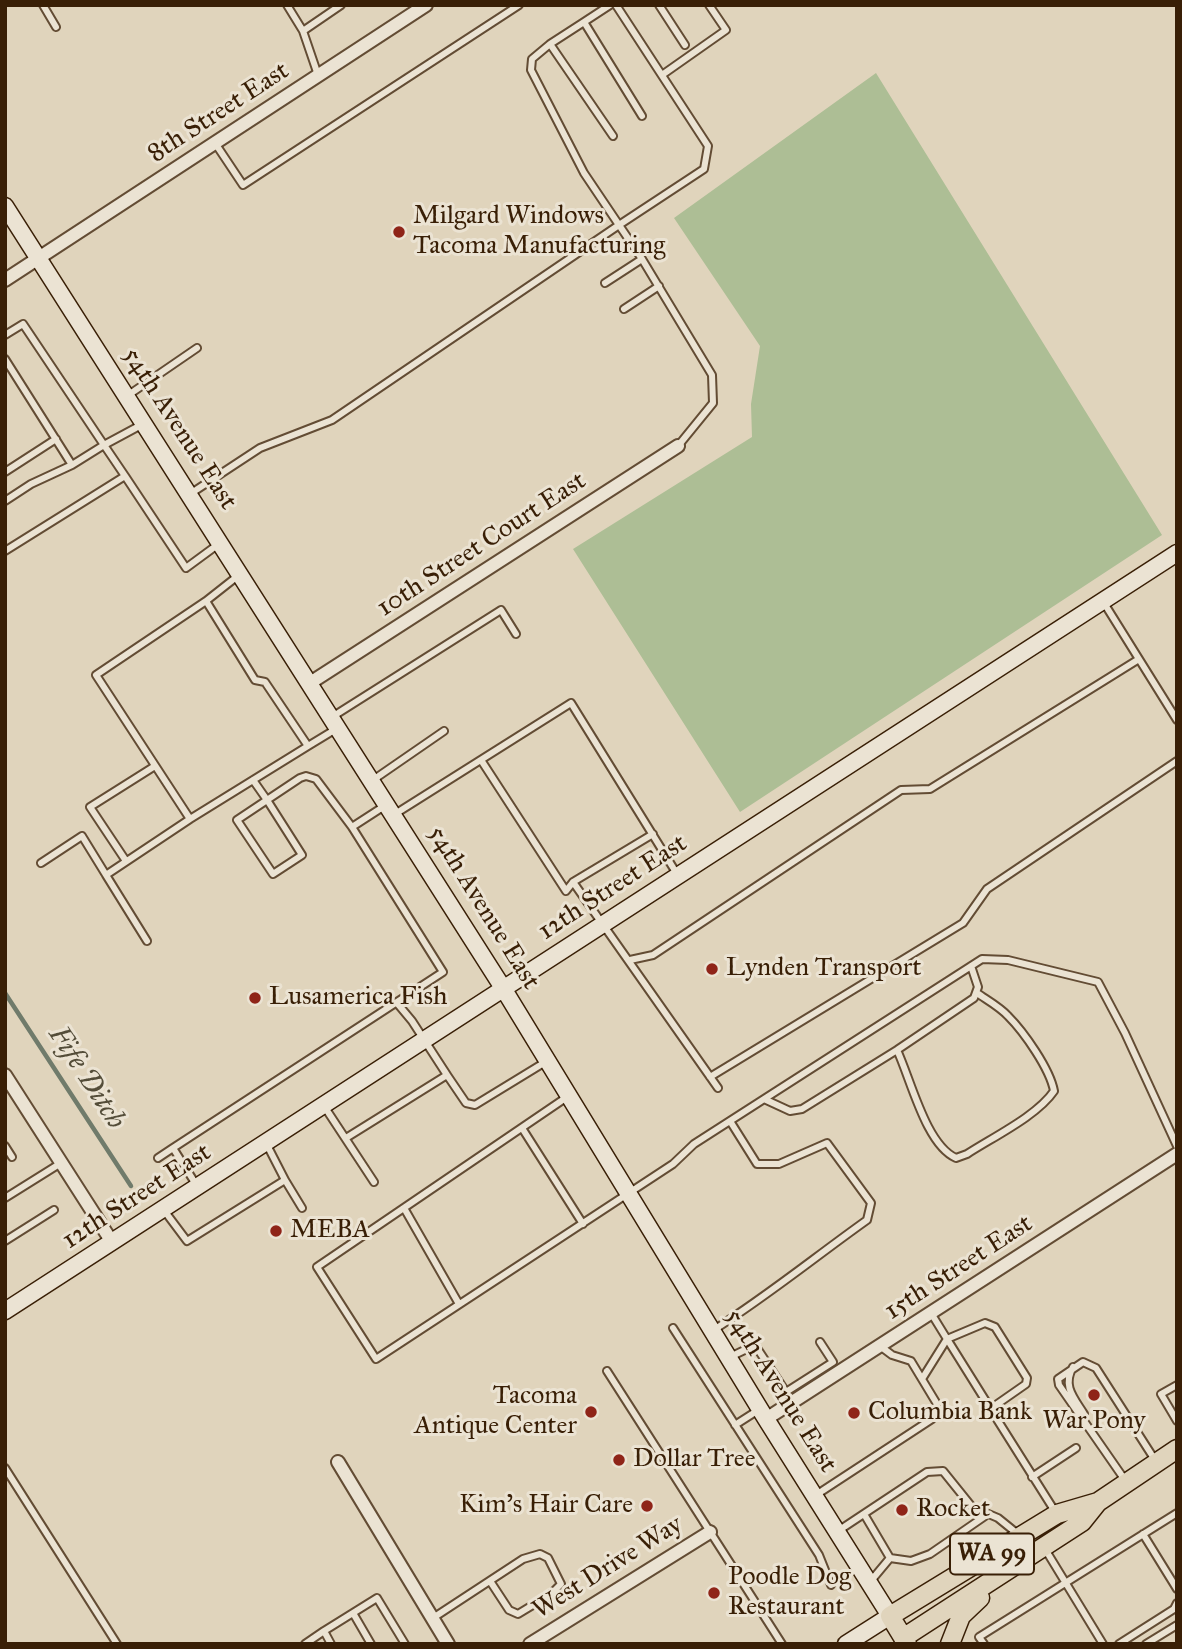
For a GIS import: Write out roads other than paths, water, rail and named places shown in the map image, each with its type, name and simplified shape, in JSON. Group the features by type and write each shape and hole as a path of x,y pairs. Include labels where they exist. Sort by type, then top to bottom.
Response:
{"main road":[{"name":"54th Avenue East","path":"5,206 503,989 763,1414 891,1616 901,1642"},
{"name":"12th Street East","path":"5,1311 1177,553"},
{"name":"WA 99","path":"891,1616 1056,1514 1098,1502 1177,1449"},
{"name":"WA 99","path":"901,1642 1082,1522 1098,1502"},
{"path":"950,1644 961,1616 1006,1573"},
{"path":"846,1644 891,1616"}],"street":[{"name":"8th Street East","path":"5,280 426,5"},
{"name":"10th Street Court East","path":"310,683 678,446"},
{"path":"5,1075 112,1242"},
{"name":"15th Street East","path":"763,1414 835,1367 880,1346 1177,1154"},
{"path":"338,1462 448,1644"},
{"name":"West Drive Way","path":"530,1644 710,1532"}],"lane":[{"path":"43,5 56,27"},
{"path":"287,5 303,31 318,75"},
{"path":"303,31 341,5"},
{"path":"215,143 243,185 519,5"},
{"path":"610,5 550,44 532,59 531,70 584,173 642,259 712,375 713,403 678,446"},
{"path":"190,494 260,448 332,420 704,169 708,146 616,5"},
{"path":"659,5 685,45"},
{"path":"662,75 726,30 709,5"},
{"path":"584,22 642,116"},
{"path":"550,44 613,136"},
{"path":"605,284 642,259"},
{"path":"624,309 659,286"},
{"path":"5,335 23,324 186,568 220,542"},
{"path":"128,396 197,348"},
{"path":"5,359 72,465"},
{"path":"5,501 31,484 72,465 145,423"},
{"path":"5,472 56,439"},
{"path":"5,551 125,476"},
{"path":"190,819 96,675 241,574"},
{"path":"205,601 255,680 265,682 308,746"},
{"path":"1102,601 1177,720"},
{"path":"106,875 308,746 335,722 501,610 516,634"},
{"path":"630,960 653,956 901,790 930,789 1139,659"},
{"path":"352,827 390,810 481,760 571,703 678,875"},
{"path":"372,781 443,731"},
{"path":"481,760 566,891 573,882 653,834"},
{"path":"710,1077 963,923 987,889 1177,761"},
{"path":"126,861 90,807 155,766"},
{"path":"158,1158 443,972 352,827 316,779 306,776 300,778 267,800 237,820 273,874 302,855 267,800 253,780"},
{"path":"41,863 82,836 148,941"},
{"path":"573,882 718,1088"},
{"path":"569,1096 317,1267 376,1359 629,1194 673,1164 694,1144 982,959 1008,960 1098,982 1125,1033 1177,1146"},
{"path":"764,1099 790,1111 802,1109 960,1010 977,993 978,987 971,966"},
{"path":"897,1050 925,1121 946,1154 956,1158 967,1154 1036,1110 1054,1091 1052,1082 1007,1014 977,993"},
{"path":"397,1003 466,1103 475,1104 547,1061"},
{"path":"346,1138 447,1075"},
{"path":"323,1104 374,1182"},
{"path":"712,1331 767,1296 800,1268 867,1220 871,1203 827,1143 779,1164 757,1164 730,1121"},
{"path":"522,1128 583,1224"},
{"path":"265,1141 302,1208"},
{"path":"5,1146 12,1157"},
{"path":"173,1148 197,1186"},
{"path":"5,1198 61,1163"},
{"path":"163,1209 187,1241 285,1180"},
{"path":"404,1208 459,1304"},
{"path":"5,1241 54,1210"},
{"path":"931,1313 987,1403 993,1407"},
{"path":"922,1379 947,1339 985,1323 995,1328 1027,1378 1026,1384 993,1407"},
{"path":"673,1328 819,1556 831,1585"},
{"path":"728,1357 755,1345 786,1392 835,1367 820,1342"},
{"path":"815,1496 932,1419 937,1404 911,1362 892,1355 880,1346"},
{"path":"1127,1483 1092,1432 1091,1425 1068,1387 1069,1374 1074,1366 1083,1362 1097,1368 1156,1461"},
{"path":"607,1371 782,1644"},
{"path":"1177,1385 1161,1394 1177,1421"},
{"path":"993,1407 993,1413 1056,1514"},
{"path":"735,1425 763,1414"},
{"path":"1032,1477 1076,1448"},
{"path":"5,1468 117,1644"},
{"path":"837,1531 927,1472 943,1471 972,1507 988,1514 1021,1536"},
{"path":"984,1644 979,1637 1177,1513"},
{"path":"864,1514 890,1558"},
{"path":"890,1558 911,1561 930,1554 988,1514"},
{"path":"1143,1534 1177,1590"},
{"path":"1044,1547 1103,1644"},
{"path":"433,1618 523,1559 540,1554 548,1558 561,1584 551,1594 519,1614 509,1610 490,1581"},
{"path":"870,1583 890,1558"},
{"path":"304,1644 377,1598 405,1644"},
{"path":"1119,1644 1174,1609 1177,1603"},
{"path":"353,1613 371,1644"},
{"path":"1146,1644 1177,1625"},
{"path":"324,1631 331,1644"}],"waterway":[{"name":"Fife Ditch","path":"5,993 131,1186"}],"place":[{"name":"Milgard Windows Tacoma Manufacturing","path":"399,232"},
{"name":"Lynden Transport","path":"712,969"},
{"name":"Lusamerica Fish","path":"255,998"},
{"name":"MEBA","path":"276,1231"},
{"name":"War Pony","path":"1094,1395"},
{"name":"Tacoma Antique Center","path":"591,1412"},
{"name":"Columbia Bank","path":"854,1413"},
{"name":"Dollar Tree","path":"619,1460"},
{"name":"Kim's Hair Care","path":"647,1506"},
{"name":"Rocket","path":"902,1510"},
{"name":"Poodle Dog Restaurant","path":"714,1593"}]}
